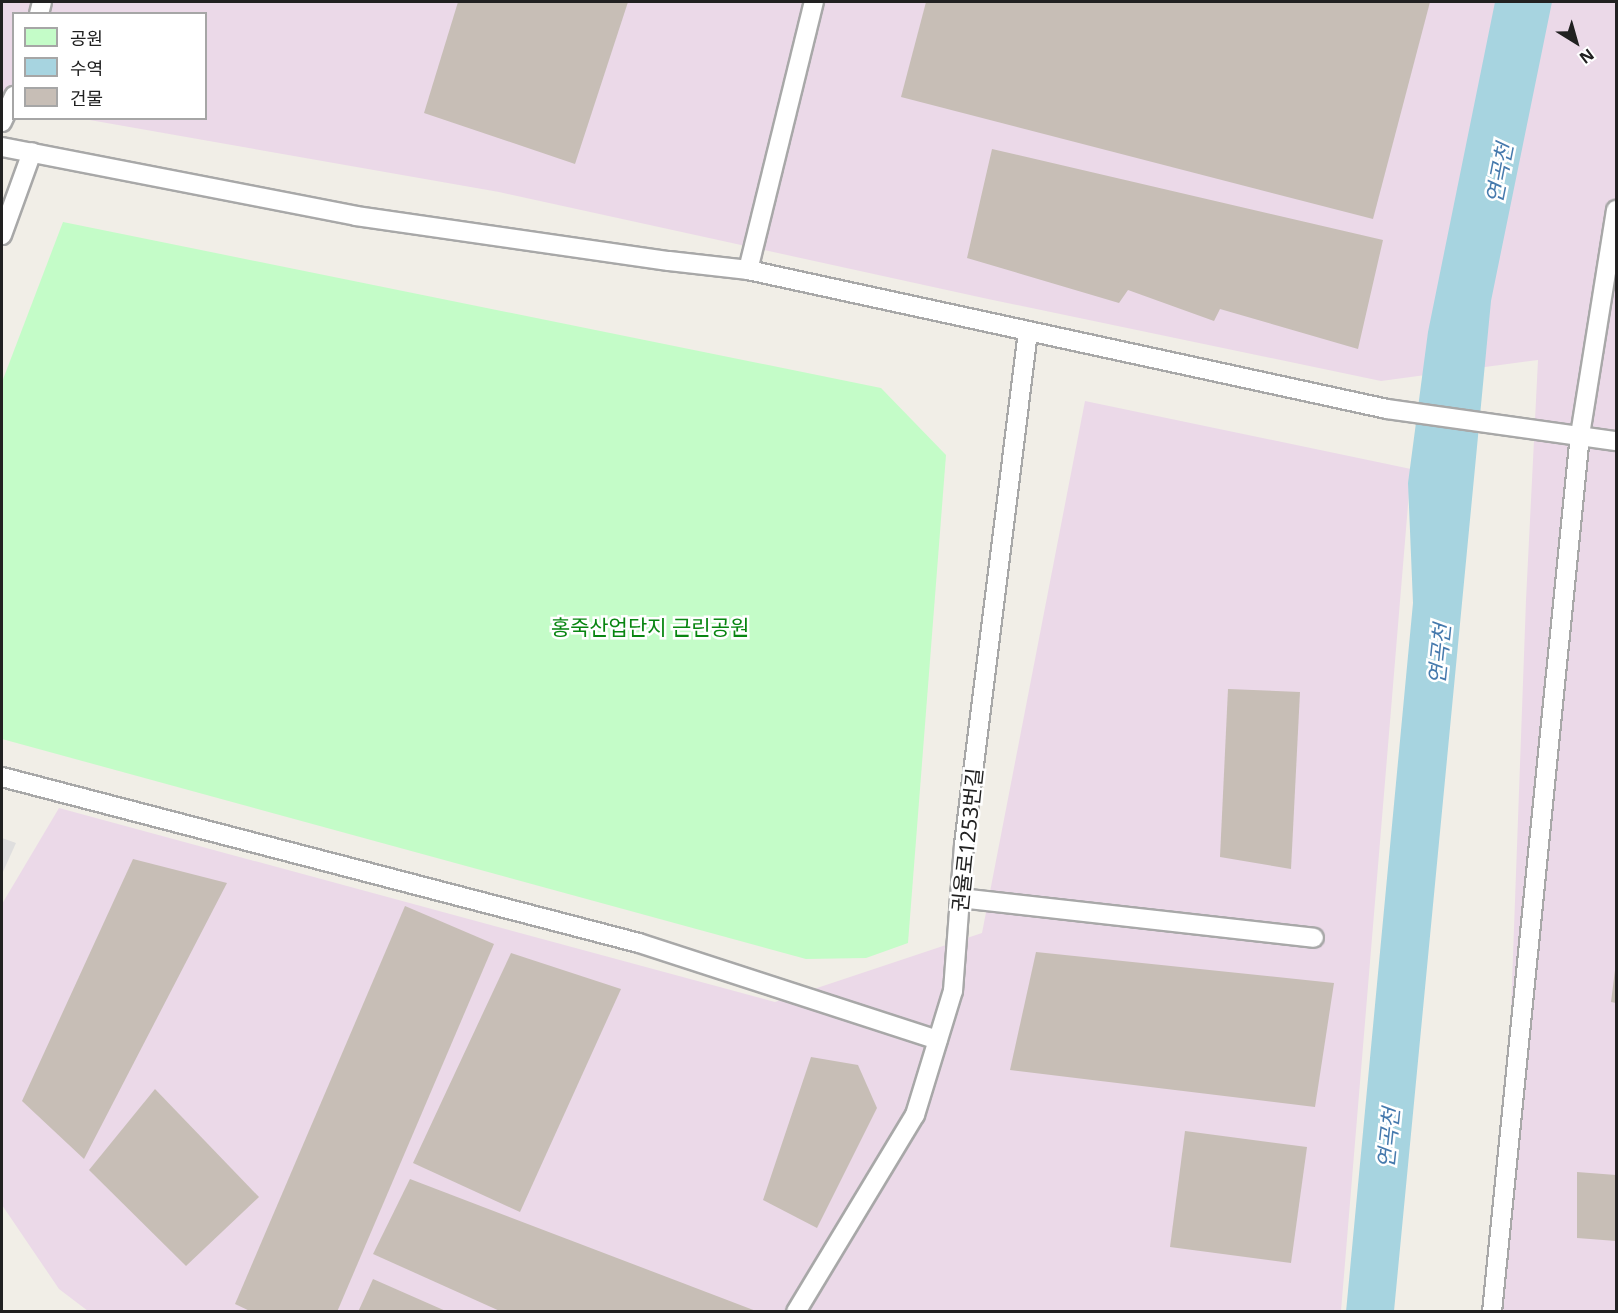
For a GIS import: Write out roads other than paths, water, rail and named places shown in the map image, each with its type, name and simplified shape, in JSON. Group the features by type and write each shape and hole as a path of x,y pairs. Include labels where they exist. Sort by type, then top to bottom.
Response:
{"lane":[{"path":"748,270 814,2"},
{"path":"2,122 12,100"},
{"path":"2,147 356,216 669,261 748,270 1387,409 1516,425 1617,441"},
{"path":"2,235 32,152"},
{"path":"1492,1311 1580,435 1617,210"},
{"name":"권율로1253번길","path":"796,1311 915,1115 953,991 964,845 1028,332"},
{"path":"3,781 639,944 938,1040"},
{"path":"960,898 1314,938"}],"water":[{"name":"연곡천","path":"1495,2 1552,2 1491,301 1394,1311 1346,1312 1413,603 1408,483 1428,332"}],"park label":[{"name":"홍죽산업단지 근린공원","path":"650,627"}]}
